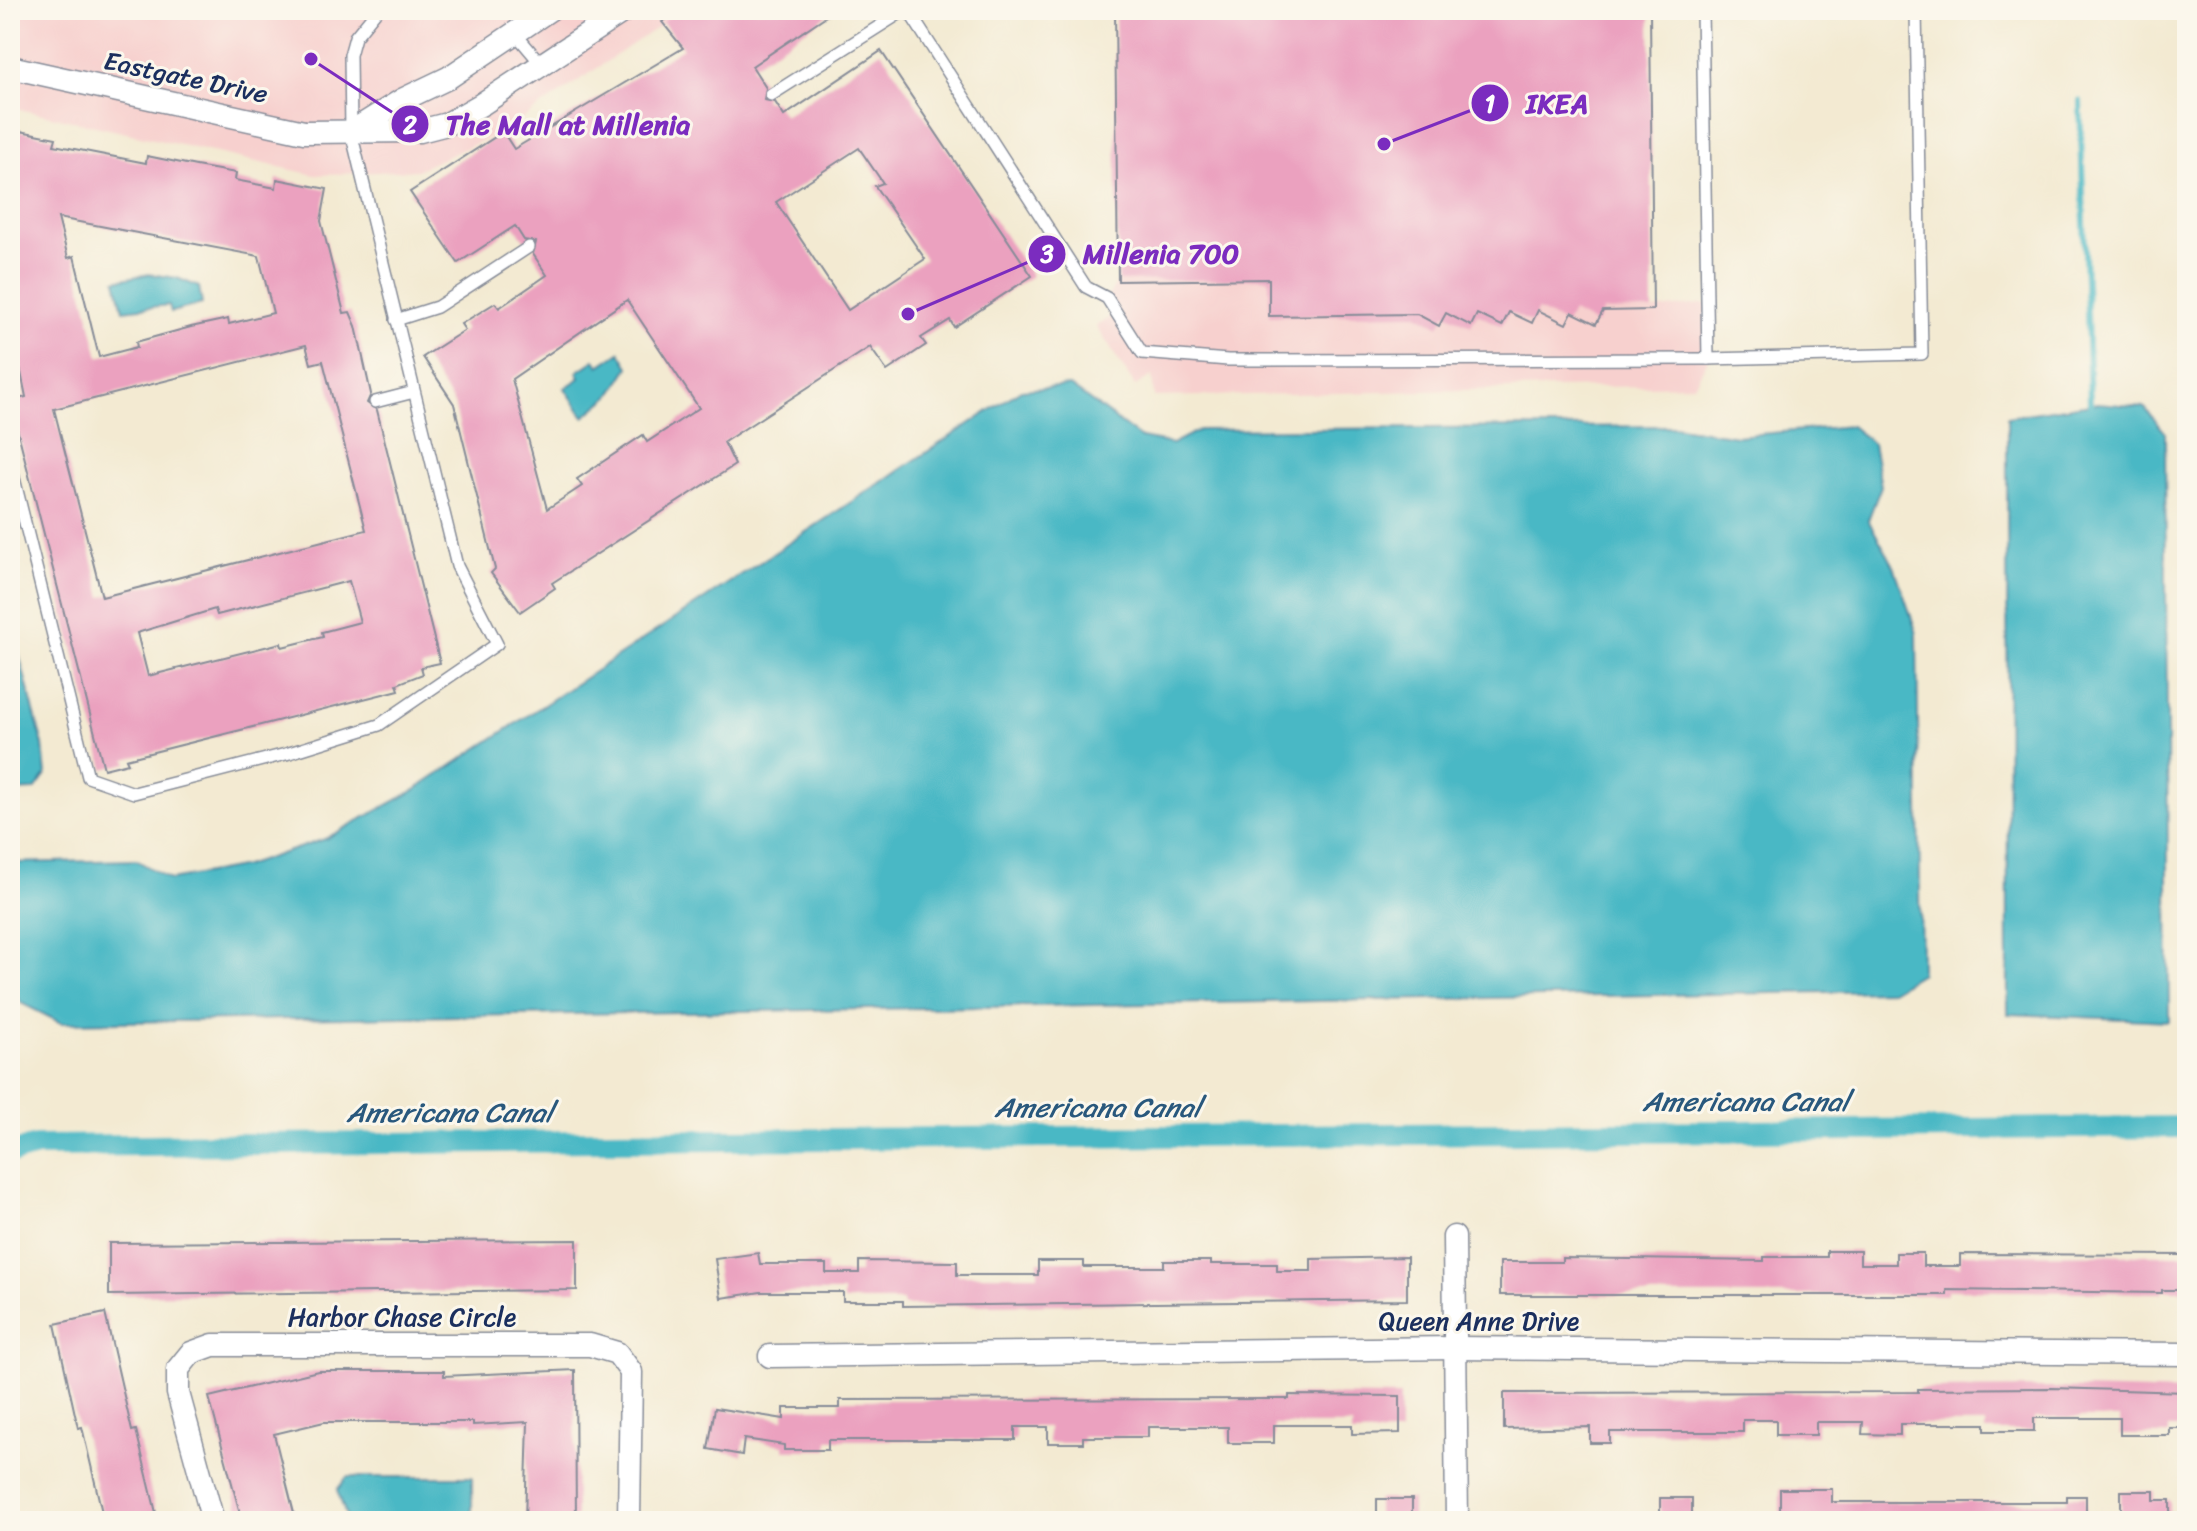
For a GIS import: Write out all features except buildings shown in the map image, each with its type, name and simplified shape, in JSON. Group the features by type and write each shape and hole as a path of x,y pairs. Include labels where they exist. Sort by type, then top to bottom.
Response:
{"street":[{"path":"351,132 402,100 448,78 549,10"},
{"name":"Eastgate Drive","path":"10,67 304,132 420,131 447,124 625,10"},
{"path":"1454,1237 1457,1521"},
{"name":"Harbor Chase Circle","path":"213,1521 178,1393 178,1369 191,1353 213,1345 590,1345 617,1353 631,1372 629,1521"},
{"name":"Queen Anne Drive","path":"770,1356 1456,1348 2187,1354"}],"lane":[{"path":"10,462 88,777 134,793 379,725 497,644 457,566 351,132 350,55 355,37 377,10"},
{"path":"771,95 906,10 1086,287 1107,298 1142,353 1228,360 1708,359 1922,354 1916,10"},
{"path":"1702,10 1708,359"},
{"path":"515,33 542,65"},
{"path":"396,320 437,307 529,247"},
{"path":"375,402 414,392"}],"shaded area":[{"path":"10,10 683,10 506,130 417,170 315,175 10,107"},
{"path":"1269,279 1270,316 1417,314 1439,326 1446,313 1471,326 1477,314 1502,326 1509,312 1532,323 1539,310 1566,324 1572,312 1653,310 1707,303 1708,359 1694,385 1154,397 1152,376 1135,386 1096,326 1109,318 1107,298 1118,281"}],"water":[{"path":"150,274 177,278 199,287 202,304 171,312 169,305 123,310 116,280"},
{"path":"620,352 629,367 611,395 584,417 565,388 580,378 577,372 595,360 599,366"},
{"path":"1070,386 1141,438 1172,444 1199,430 1673,426 1737,436 1851,426 1873,444 1881,486 1868,520 1894,566 1917,634 1921,973 1891,991 61,1023 21,1003 10,985 10,863 136,860 171,880 245,866 325,839 415,790 1021,390"},
{"path":"2097,403 2144,407 2165,432 2169,1021 2008,1014 2007,417"},
{"path":"10,621 43,745 46,775 35,790 10,791"},
{"path":"347,1477 472,1477 472,1521 348,1521 337,1490"}],"waterway":[{"path":"2080,101 2090,404"},
{"name":"Americana Canal","path":"10,1153 37,1146 2187,1127"}],"place":[{"name":"The Mall at Millenia","path":"311,59"},
{"name":"IKEA","path":"1384,144"},
{"name":"Millenia 700","path":"908,314"}]}
